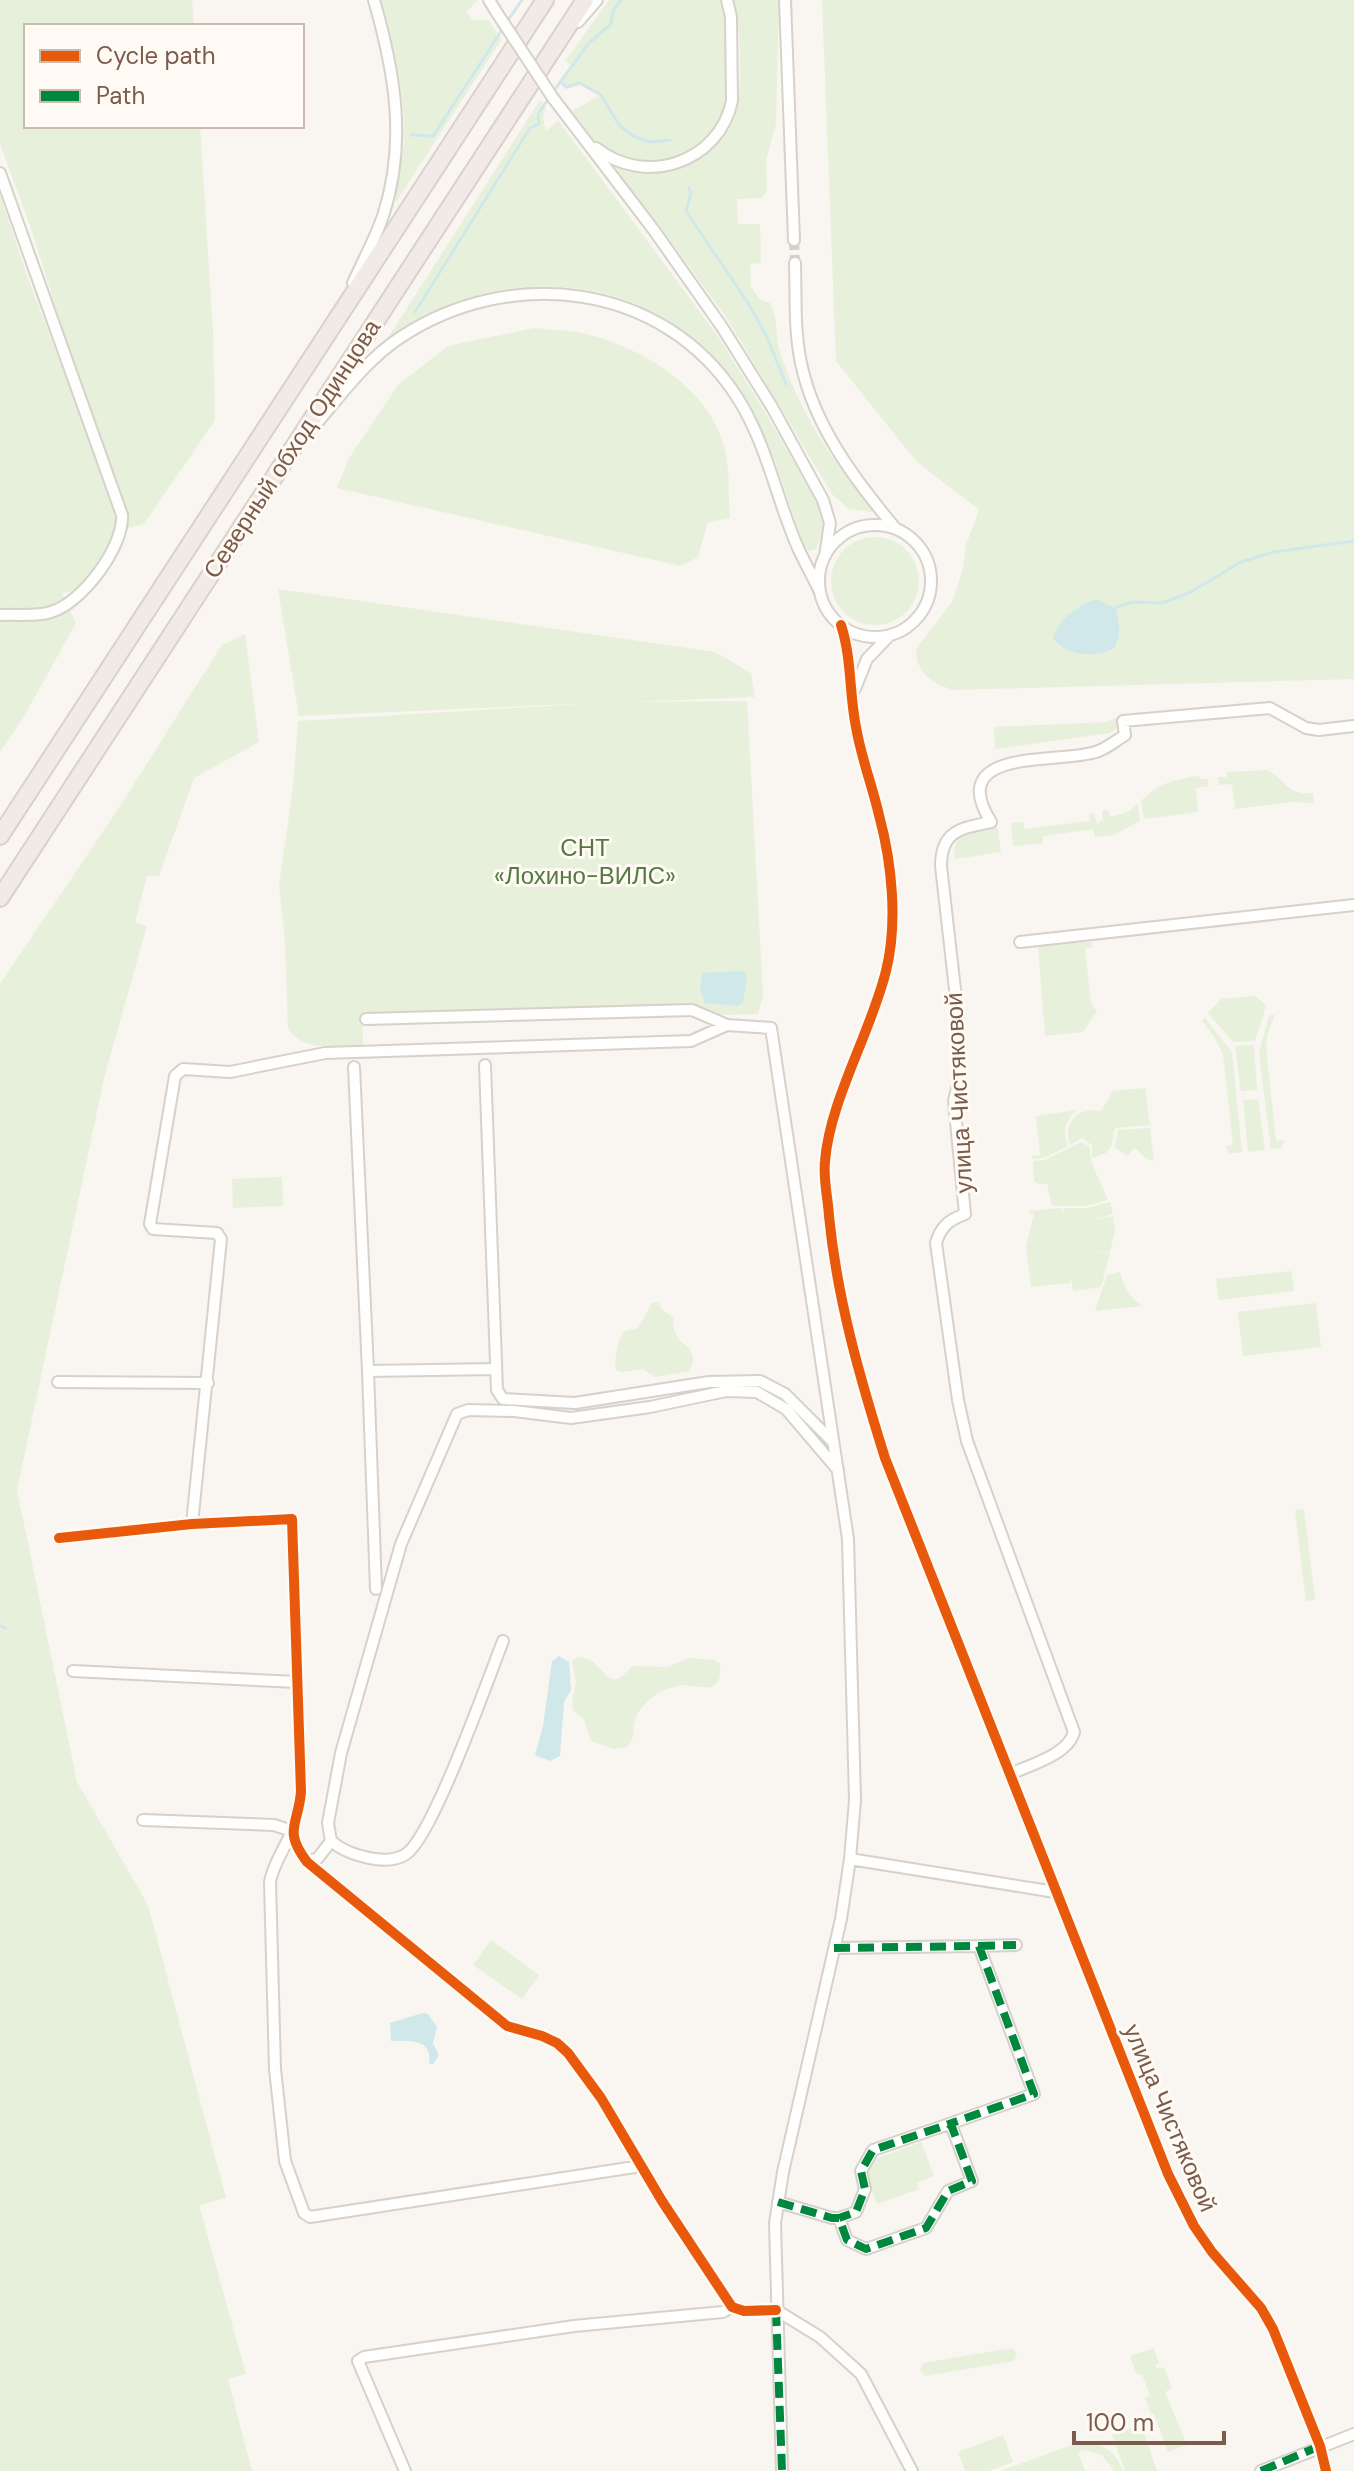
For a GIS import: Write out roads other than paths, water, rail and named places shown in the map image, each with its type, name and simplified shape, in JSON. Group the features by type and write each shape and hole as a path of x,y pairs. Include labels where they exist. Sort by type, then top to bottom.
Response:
{"highway":[{"name":"Северный обход Одинцова","path":"0,836 545,0"},
{"name":"Северный обход Одинцова","path":"0,898 585,0"}],"street":[{"path":"336,320 382,219 395,168 398,114 394,83 374,0"},
{"path":"489,0 553,98 653,229 722,327 772,407 823,500 830,523 820,570 820,592"},
{"path":"544,64 597,0"},
{"path":"577,131 605,156 632,167 662,167 679,163 709,144 724,126 732,101 731,17 727,0"},
{"path":"785,0 794,240"},
{"path":"0,173 122,515 123,529 107,561 82,592 52,612 0,615"},
{"path":"284,462 364,368 398,339 433,318 494,297 554,293 594,298 623,306 687,341 717,369 749,416 798,547 825,607 841,625 870,637 890,635 907,627 920,614 929,598 931,579 927,561 918,545 896,529 830,439 806,384 797,336 795,263"},
{"path":"825,556 836,541 851,530 869,525 896,529"},
{"name":"улица Чистяковой","path":"841,625 850,660 855,725 880,816 892,915 887,968 832,1127 824,1163 833,1257 850,1338 885,1458 1179,2200 1212,2252 1246,2289 1273,2329 1320,2446 1326,2471"},
{"path":"853,698 867,659 890,635"},
{"name":"улица Чистяковой","path":"1010,1774 1063,1748 1074,1732 967,1441 958,1400 936,1243 939,1231 950,1220 965,1214 954,1101 960,1076 957,1007 941,866 943,847 956,831 991,822 979,794 982,778 993,768 1095,753 1125,735 1123,721 1270,708 1306,728 1319,730 1354,726"},
{"path":"1020,942 1354,905"},
{"path":"366,1019 692,1010 727,1025 771,1028 848,1539 855,1800 850,1859 834,1948 806,2065 775,2223 782,2471"},
{"path":"192,1524 221,1239 217,1233 153,1229 150,1224 175,1076 183,1069 230,1072 325,1053 691,1041 727,1025"},
{"path":"485,1065 497,1390 503,1399 575,1403 709,1382 760,1381 785,1394 834,1444"},
{"path":"354,1067 376,1589"},
{"path":"368,1371 496,1369"},
{"path":"58,1382 208,1383"},
{"path":"503,1641 440,1798 416,1846 404,1856 376,1859 337,1846 331,1841 328,1823 341,1753 401,1544 457,1414 468,1410 514,1411 571,1418 650,1407 726,1391 757,1392 786,1409 839,1471"},
{"path":"59,1538 192,1524 292,1519 301,1792 292,1831 282,1856 274,1866 270,1882 275,2069 285,2161 304,2213 310,2217 641,2166"},
{"path":"73,1671 297,1682"},
{"path":"143,1820 274,1825 292,1831"},
{"path":"292,1831 297,1850 307,1862 507,2026 542,2036 568,2053 601,2098 732,2307 744,2311 776,2310 820,2337 861,2374 912,2471"},
{"path":"307,1862 318,1858 331,1841"},
{"path":"850,1859 1055,1892"},
{"path":"834,1948 1016,1945"},
{"path":"778,2202 832,2218 856,2212 865,2189 861,2171 873,2150 1034,2094 979,1946"},
{"path":"839,2218 847,2240 866,2249 928,2227 948,2191 972,2181 949,2124"},
{"path":"405,2471 358,2361 364,2357 574,2326 723,2312 732,2307"},
{"path":"1261,2471 1354,2434"}],"water":[{"path":"1096,599 1115,608 1119,628 1115,648 1091,654 1066,649 1053,638 1056,630 1075,609"},
{"path":"745,972 747,980 743,1003 737,1006 705,1003 700,989 702,973"},
{"path":"559,1656 569,1662 571,1690 564,1702 560,1756 550,1761 535,1755 543,1726 552,1661"},
{"path":"428,2014 437,2027 433,2043 439,2055 433,2064 429,2064 424,2045 412,2041 391,2041 390,2023"}],"waterway":[{"path":"506,23 522,0"},
{"path":"553,92 589,43 611,24 613,11 621,0"},
{"path":"411,135 433,136 502,30"},
{"path":"561,82 566,87 580,83 601,95 619,125 633,136 650,142 670,140"},
{"path":"415,312 530,128 539,124 538,114 549,98"},
{"path":"689,188 691,193 686,211 746,300 766,335 786,384"},
{"path":"1115,608 1132,602 1162,603 1189,593 1241,562 1274,552 1354,541"},
{"path":"0,1626 6,1628"}],"tunnel":[{"path":"794,240 795,263"}],"park label":[{"name":"СНТ «Лохино-ВИЛС»","path":"585,862"}]}
